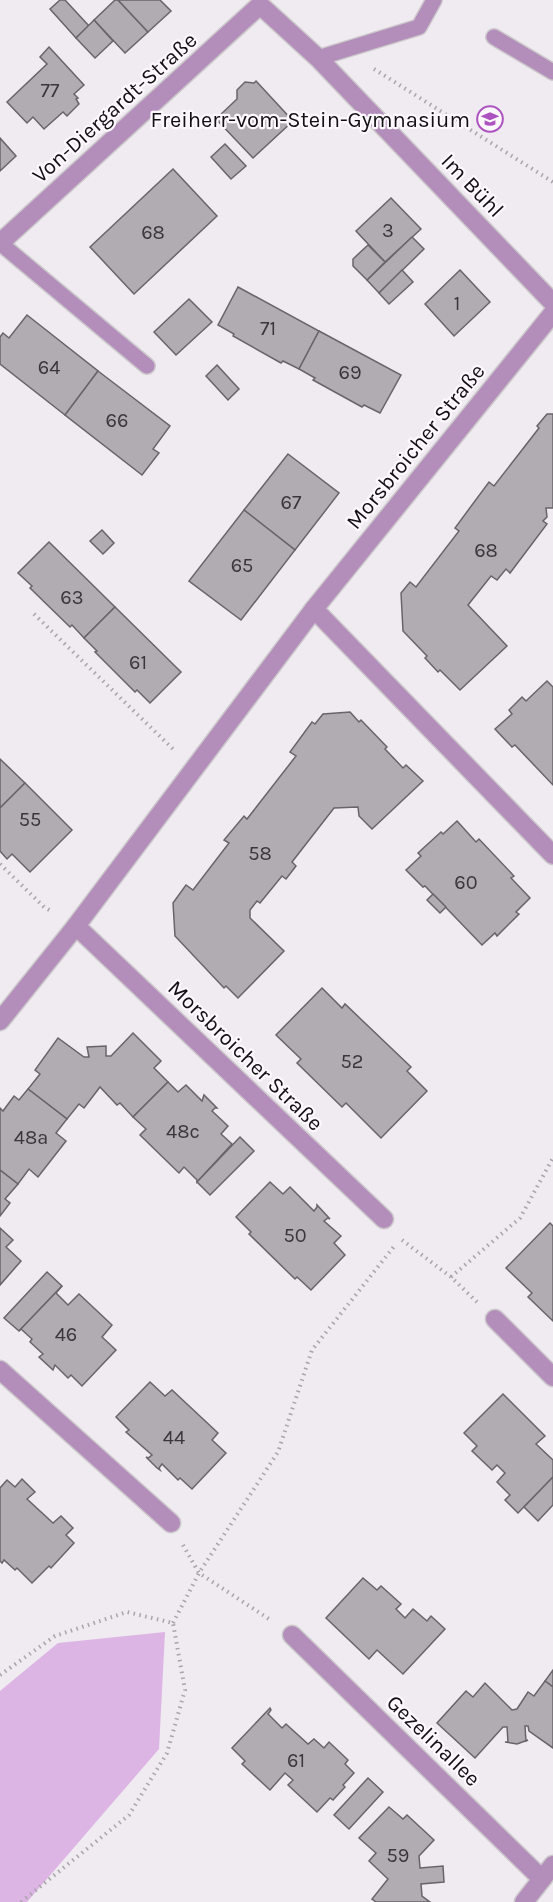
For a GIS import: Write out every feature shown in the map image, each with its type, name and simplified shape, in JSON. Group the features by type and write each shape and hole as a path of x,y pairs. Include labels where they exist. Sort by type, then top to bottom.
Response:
{"street":[{"name":"Im Bühl","path":"257,3 318,58 553,303"},
{"name":"Von-Diergardt-Straße","path":"0,243 257,3"},
{"name":"Morsbroicher Straße","path":"0,1021 76,926 314,609 553,313"},
{"path":"314,609 553,855"},
{"name":"Morsbroicher Straße","path":"76,926 384,1219"},
{"path":"495,1319 553,1377"},
{"path":"0,1370 171,1523"},
{"name":"Gezelinallee","path":"292,1635 548,1872 525,1902"}],"lane":[{"path":"318,58 419,27 434,0"},
{"path":"494,37 553,72"},
{"path":"0,243 147,366"}],"path":[{"path":"351,48 374,69 553,182"},
{"path":"34,614 164,742 195,767"},
{"path":"0,864 44,907 76,926"},
{"path":"451,1277 520,1218 553,1158"},
{"path":"21,1902 129,1815 167,1753 185,1690 173,1623 199,1573 278,1452 312,1350 400,1238 451,1277 495,1319"},
{"path":"171,1523 199,1573 292,1635"},
{"path":"0,1675 55,1636 127,1612 173,1623"}],"shaded area":[{"path":"165,1632 159,1749 27,1902 0,1902 0,1691 58,1643"}],"building":[{"path":"60,0 65,0 89,26 76,38 50,9"},
{"path":"115,0 118,0 148,32 125,53 94,20"},
{"path":"118,0 160,0 171,11 148,32"},
{"path":"94,20 113,41 95,58 76,38"},
{"path":"49,47 84,85 74,94 79,104 67,116 63,112 44,129 33,117 27,123 7,102 47,64 40,57"},
{"path":"256,81 293,121 253,158 216,119 237,99 237,90 245,82 254,83"},
{"path":"0,138 16,156 0,171"},
{"path":"225,144 246,166 231,179 211,157"},
{"path":"173,169 217,216 134,294 90,247"},
{"path":"391,198 421,229 385,262 356,231"},
{"path":"412,237 424,249 379,293 367,280"},
{"path":"368,245 385,262 367,280 353,266 353,259"},
{"path":"402,270 413,282 389,304 379,293"},
{"path":"460,270 490,302 454,336 425,304"},
{"path":"238,287 319,331 299,369 283,361 281,363 218,325"},
{"path":"189,299 212,322 176,355 154,332"},
{"path":"27,315 98,371 65,415 0,364 0,337 3,333 9,338"},
{"path":"319,331 401,375 380,413 364,405 362,407 313,380 315,378 299,369"},
{"path":"217,365 239,389 228,400 206,376"},
{"path":"98,371 170,426 153,449 159,453 142,475 65,415"},
{"path":"547,414 553,414 553,508 546,508 547,517 543,521 547,524 510,573 506,569 497,580 491,576 468,605 507,646 460,690 440,670 438,672 425,658 427,656 403,631 401,593 410,582 416,587 459,531 455,528 489,482 494,486 539,428 537,426"},
{"path":"288,454 339,493 295,550 244,510"},
{"path":"244,510 295,550 241,620 189,581"},
{"path":"102,530 114,543 103,554 90,541"},
{"path":"49,542 115,607 84,638 30,588 32,586 18,573"},
{"path":"115,607 181,672 150,703 137,690 135,692 84,638"},
{"path":"547,681 553,687 553,785 515,745 512,747 495,729 512,714 509,710 522,697 526,701"},
{"path":"350,712 387,747 385,749 403,768 406,765 423,781 372,829 359,816 358,807 334,808 292,862 296,866 286,879 282,876 260,903 257,901 250,910 250,918 284,951 238,998 226,986 224,988 175,936 173,903 186,885 193,890 229,843 224,840 244,816 247,819 296,756 290,752 312,722 315,724 323,714"},
{"path":"0,759 25,783 0,808"},
{"path":"25,783 72,830 30,872 12,854 7,859 0,851 0,808"},
{"path":"457,821 476,842 479,839 514,876 511,878 530,898 516,912 519,914 497,936 495,933 482,945 425,886 423,887 406,870 421,856 418,853"},
{"path":"433,894 446,907 440,913 427,900"},
{"path":"322,988 342,1008 345,1004 411,1067 407,1071 427,1091 381,1138 346,1103 342,1107 297,1063 301,1059 276,1035"},
{"path":"133,1033 161,1061 154,1068 168,1082 133,1117 120,1103 117,1105 100,1087 84,1108 79,1104 67,1119 28,1089 40,1074 35,1070 58,1038 84,1057 89,1057 87,1047 106,1046 106,1056 111,1056"},
{"path":"168,1082 178,1092 186,1085 202,1101 204,1095 217,1108 212,1111 228,1126 221,1134 232,1144 197,1182 184,1167 179,1173 140,1135 146,1129 133,1117"},
{"path":"28,1089 67,1119 56,1133 66,1141 38,1177 29,1169 18,1184 0,1170 0,1108 3,1111 14,1096 19,1100"},
{"path":"240,1137 254,1151 210,1195 197,1182"},
{"path":"0,1170 18,1184 5,1199 10,1203 0,1216"},
{"path":"270,1182 283,1194 290,1187 314,1211 317,1205 330,1219 324,1221 341,1236 334,1243 345,1255 311,1290 297,1277 295,1279 249,1234 251,1232 236,1217"},
{"path":"550,1223 553,1226 553,1321 528,1297 532,1293 506,1268"},
{"path":"0,1228 13,1240 6,1247 21,1261 0,1285"},
{"path":"47,1272 62,1286 19,1331 4,1318"},
{"path":"62,1286 56,1293 68,1305 79,1294 112,1325 102,1337 116,1350 82,1386 71,1375 68,1378 55,1365 53,1370 39,1357 43,1354 30,1342 32,1339 21,1329 19,1331"},
{"path":"150,1382 165,1396 172,1390 218,1433 212,1440 226,1453 192,1489 180,1478 178,1480 162,1464 160,1470 157,1468 146,1457 152,1455 126,1432 129,1430 116,1417"},
{"path":"503,1394 545,1436 536,1444 553,1460 553,1477 518,1513 505,1500 510,1495 497,1482 505,1473 497,1465 492,1470 472,1451 477,1446 464,1433"},
{"path":"553,1477 553,1505 538,1521 524,1507"},
{"path":"22,1479 35,1492 27,1499 53,1523 61,1516 73,1528 66,1535 74,1543 51,1568 49,1566 32,1583 17,1568 15,1570 4,1560 2,1563 0,1561 0,1488 7,1480 15,1487"},
{"path":"363,1578 377,1590 381,1586 401,1604 396,1609 405,1618 413,1609 427,1621 431,1616 445,1629 403,1674 377,1650 369,1659 326,1618"},
{"path":"553,1670 553,1687 545,1681"},
{"path":"545,1681 553,1687 553,1748 529,1731 528,1726 525,1726 526,1741 517,1744 505,1742 508,1742 507,1727 503,1727 475,1758 437,1723 466,1691 473,1697 485,1683 512,1710 517,1709 528,1692 534,1696"},
{"path":"270,1708 268,1714 282,1728 286,1724 308,1744 314,1739 324,1748 329,1742 348,1760 345,1764 354,1773 333,1800 330,1798 317,1812 288,1785 293,1780 285,1773 270,1790 242,1764 245,1761 232,1748"},
{"path":"368,1778 383,1792 349,1829 334,1815"},
{"path":"389,1807 403,1819 407,1815 434,1840 419,1856 420,1868 443,1866 444,1882 421,1884 422,1896 430,1902 376,1902 372,1899 388,1879 369,1861 376,1853 359,1838"}],"place":[{"name":"Freiherr-vom-Stein-Gymnasium","path":"490,119"}]}
